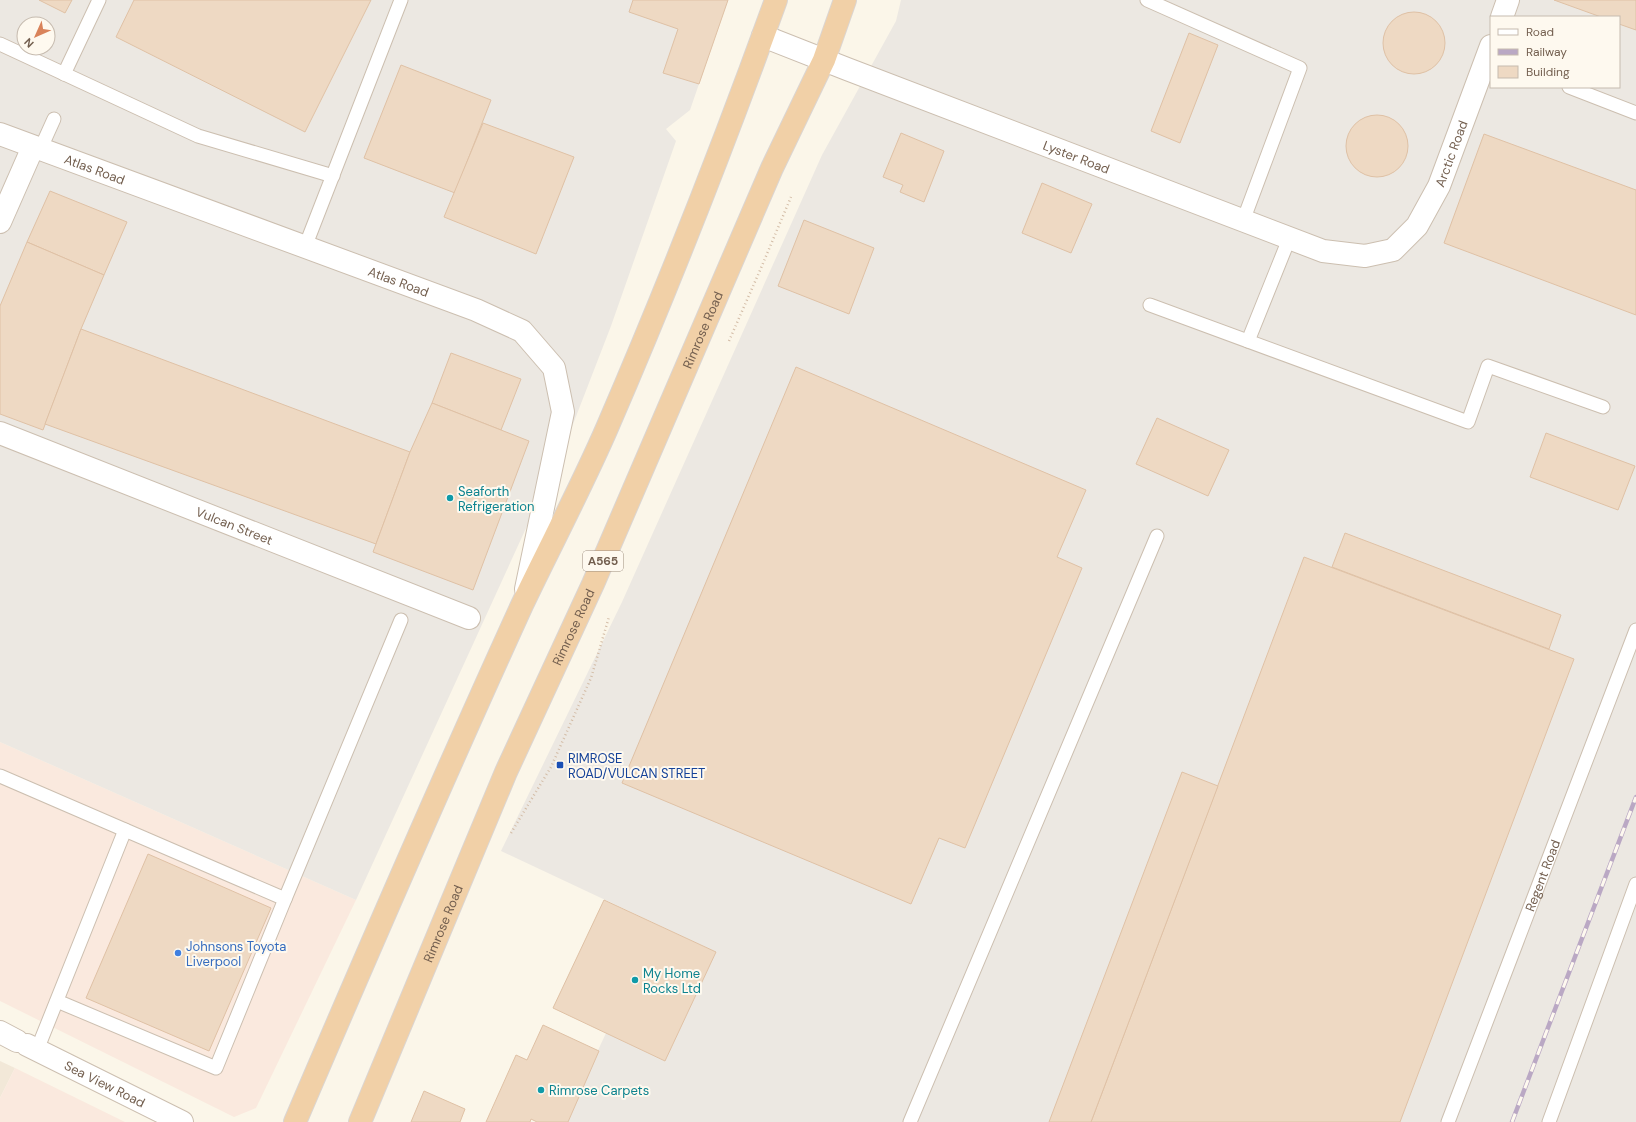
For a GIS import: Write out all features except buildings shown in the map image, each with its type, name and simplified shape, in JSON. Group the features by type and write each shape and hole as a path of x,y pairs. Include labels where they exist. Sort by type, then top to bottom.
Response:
{"highway":[{"path":"295,1122 522,606 606,430 685,242 736,112 776,0"},
{"name":"Rimrose Road","path":"360,1122 506,772 593,584 772,168 824,60 846,0"}],"street":[{"path":"1502,16 1508,0"},
{"name":"Lyster Road","path":"763,36 1323,251 1365,256 1393,250"},
{"name":"Arctic Road","path":"1393,250 1417,226 1439,186 1490,49"},
{"name":"Atlas Road","path":"0,134 37,149 476,310 522,331 554,368 563,412 522,606"},
{"path":"0,222 37,149"},
{"name":"Vulcan Street","path":"0,433 469,618"},
{"name":"Sea View Road","path":"20,1042 182,1122"}],"lane":[{"path":"64,74 99,0"},
{"path":"305,247 401,0"},
{"path":"1146,0 1300,68 1243,221"},
{"path":"0,44 198,136 333,176"},
{"path":"1571,88 1636,113"},
{"path":"37,149 54,119"},
{"path":"1248,341 1289,239"},
{"path":"1150,305 1468,422 1488,366 1603,407"},
{"path":"910,1122 1157,536"},
{"path":"57,1001 216,1068 402,620"},
{"name":"Regent Road","path":"1448,1122 1636,630"},
{"path":"0,776 285,899"},
{"path":"20,1042 57,1001 125,830"},
{"path":"1549,1122 1636,884"}],"shaded area":[{"path":"0,0 728,0 690,110 666,129 676,141 611,326 570,432 356,900 0,742"},
{"path":"901,0 1636,0 1636,1122 565,1122 606,1033 665,1061 716,952 501,851 622,602 822,155 896,21"},
{"path":"0,742 356,900 256,1108 234,1117 0,1001"},
{"path":"0,1061 15,1068 0,1098"},
{"path":"15,1068 125,1122 0,1122 0,1098"}],"railway":[{"path":"1512,1122 1636,797"}],"place":[{"name":"Seaforth Refrigeration","path":"450,498"},
{"name":"RIMROSE ROAD/VULCAN STREET","path":"560,765"},
{"name":"Johnsons Toyota Liverpool","path":"178,953"},
{"name":"My Home Rocks Ltd","path":"635,980"},
{"name":"Rimrose Carpets","path":"541,1090"}]}
